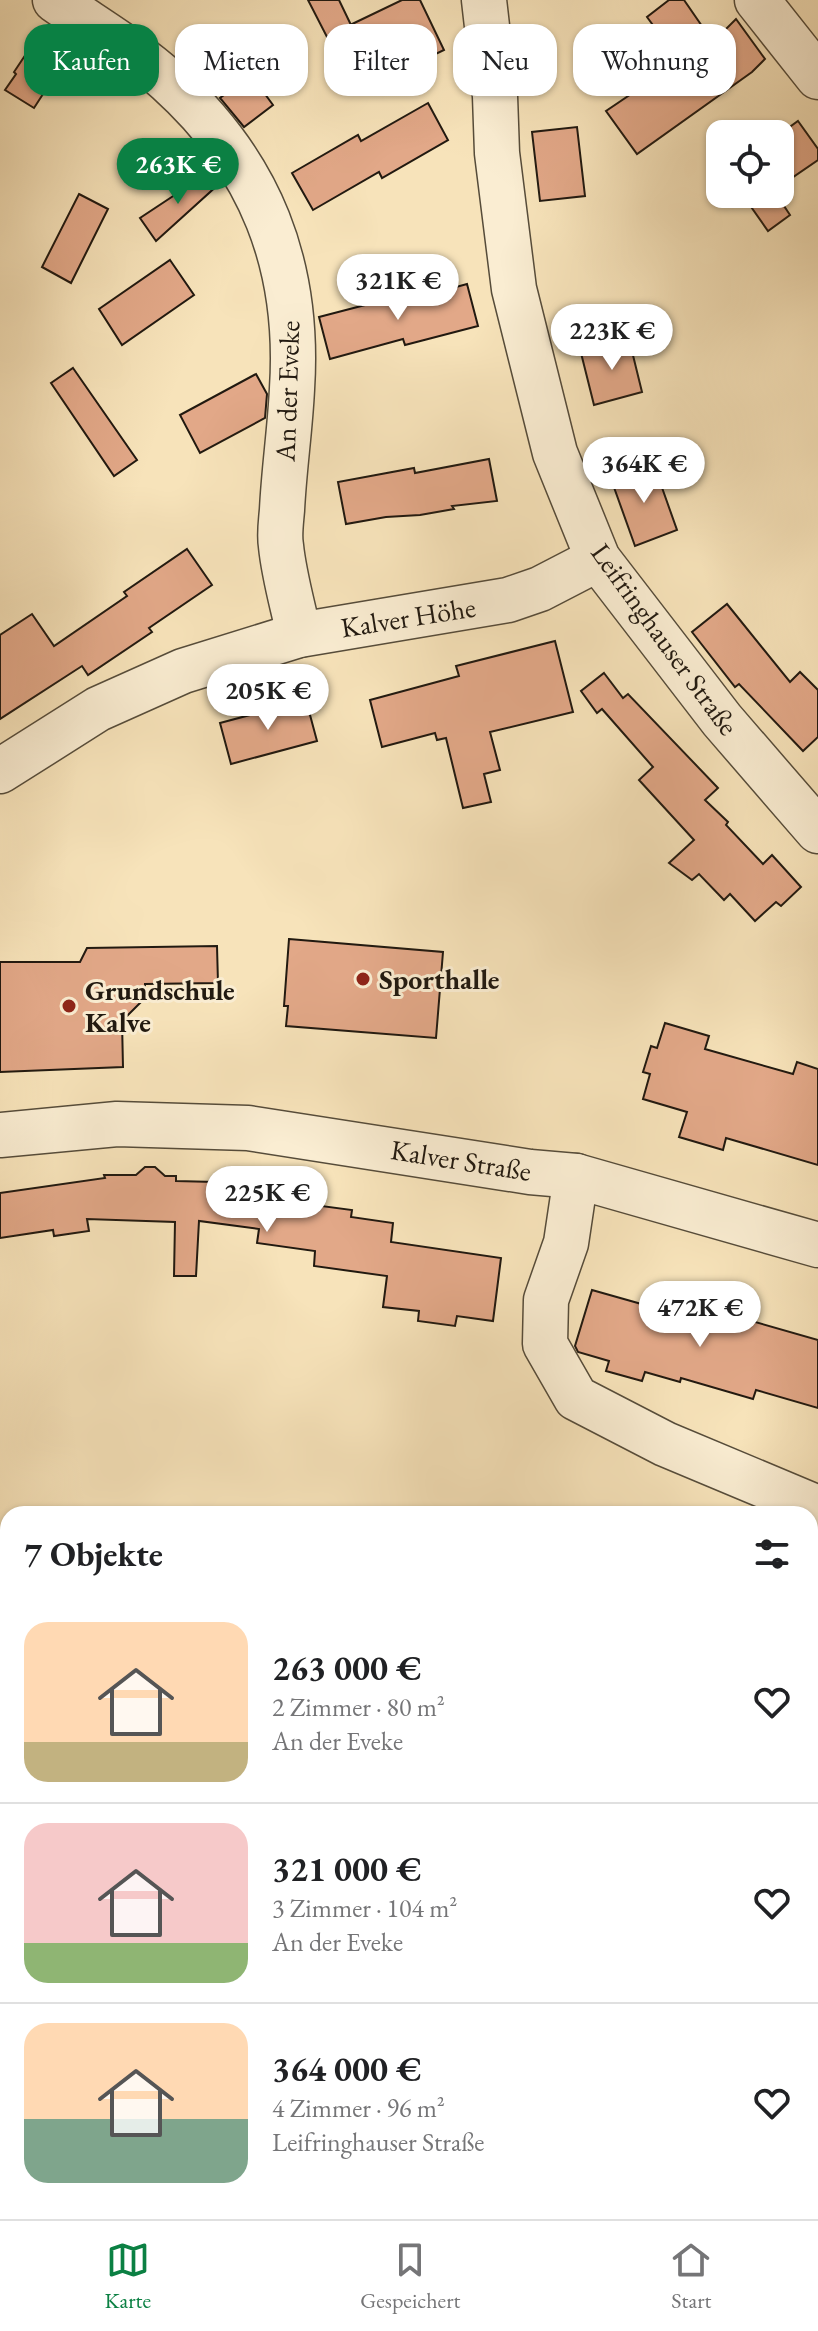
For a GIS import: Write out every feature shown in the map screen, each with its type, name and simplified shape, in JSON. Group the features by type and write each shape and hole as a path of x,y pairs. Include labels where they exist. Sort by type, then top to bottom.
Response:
{"street":[{"name":"An der Eveke","path":"55,0 166,79 207,119 243,168 273,231 282,257 290,310 292,387 280,545 299,635"},
{"name":"Leifringhauser Straße","path":"484,0 495,96 497,153 514,289 555,453 598,559 722,720 818,831"},
{"path":"757,0 818,77"},
{"name":"Kalver Höhe","path":"0,771 98,709 183,671 299,635 508,600 540,589 598,559"},
{"name":"Kalver Straße","path":"0,1135 117,1124 248,1128 530,1172 576,1176 818,1245"},
{"path":"576,1176 566,1243 546,1300 545,1344 576,1398 665,1444 813,1506"}],"building":[{"path":"308,0 339,0 351,24 324,24 324,31"},
{"path":"402,0 420,0 432,24 353,24"},
{"path":"669,0 684,0 701,24 652,24 647,17"},
{"path":"736,19 765,59 736,83 736,24 731,24"},
{"path":"437,35 444,50 437,53"},
{"path":"24,57 24,96 42,96 34,108 5,90 16,74 14,72"},
{"path":"266,96 273,105 244,127 220,98"},
{"path":"628,96 718,96 637,154 606,111"},
{"path":"428,103 448,140 382,178 379,172 313,210 292,173 358,135 361,141"},
{"path":"798,121 818,149 818,160 794,176 794,124"},
{"path":"577,127 585,196 540,201 532,132"},
{"path":"211,171 220,183 156,241 140,218"},
{"path":"79,194 108,209 71,283 42,267"},
{"path":"752,208 785,208 790,215 768,231"},
{"path":"170,260 194,295 122,345 99,309"},
{"path":"467,284 478,326 405,345 403,339 330,359 319,317 392,298 394,304"},
{"path":"629,339 642,392 594,405 581,353"},
{"path":"73,368 137,460 114,476 51,383"},
{"path":"256,374 267,394 265,418 200,453 180,415"},
{"path":"489,459 497,501 346,524 338,482 414,468 415,473"},
{"path":"654,465 677,530 635,546 611,479"},
{"path":"187,549 212,585 149,628 152,632 88,675 82,666 0,719 0,635 32,614 54,646 127,596 124,592"},
{"path":"727,604 790,682 800,672 818,690 818,737 803,751 739,684 735,687 692,632"},
{"path":"555,641 573,712 490,732 500,770 484,774 491,802 463,808 446,738 437,740 435,733 382,747 370,700 459,676 456,666"},
{"path":"604,673 623,698 628,694 718,788 705,800 728,822 726,825 763,864 772,855 801,887 781,906 776,902 755,921 730,894 724,900 699,874 692,880 669,863 694,840 639,780 653,767 602,709 597,713 581,691"},
{"path":"306,700 317,741 231,764 220,723"},
{"name":"Sporthalle","path":"289,939 443,952 436,1038 286,1026 288,1006 284,1006"},
{"name":"Grundschule Kalve","path":"217,946 218,983 145,984 145,998 122,1021 123,1067 0,1072 0,962 80,962 87,948"},
{"path":"665,1023 709,1036 705,1049 793,1074 797,1062 818,1069 818,1165 726,1138 723,1150 679,1137 687,1112 643,1099 650,1074 643,1072 651,1046 657,1048"},
{"path":"145,1167 155,1167 165,1176 176,1176 176,1181 260,1183 323,1191 321,1206 352,1210 351,1217 393,1223 391,1242 501,1258 493,1321 457,1316 455,1326 418,1321 419,1311 383,1307 387,1276 314,1266 315,1251 257,1243 259,1229 199,1221 196,1276 174,1276 175,1222 87,1219 89,1231 54,1236 53,1230 0,1238 0,1193 105,1178 104,1175 136,1175"},
{"path":"592,1290 698,1320 703,1307 818,1340 818,1408 756,1390 753,1399 681,1378 680,1382 645,1372 642,1381 606,1371 609,1361 578,1352 575,1346"}],"place":[{"name":"Sporthalle","path":"363,979"},
{"name":"Grundschule Kalve","path":"69,1006"}]}
